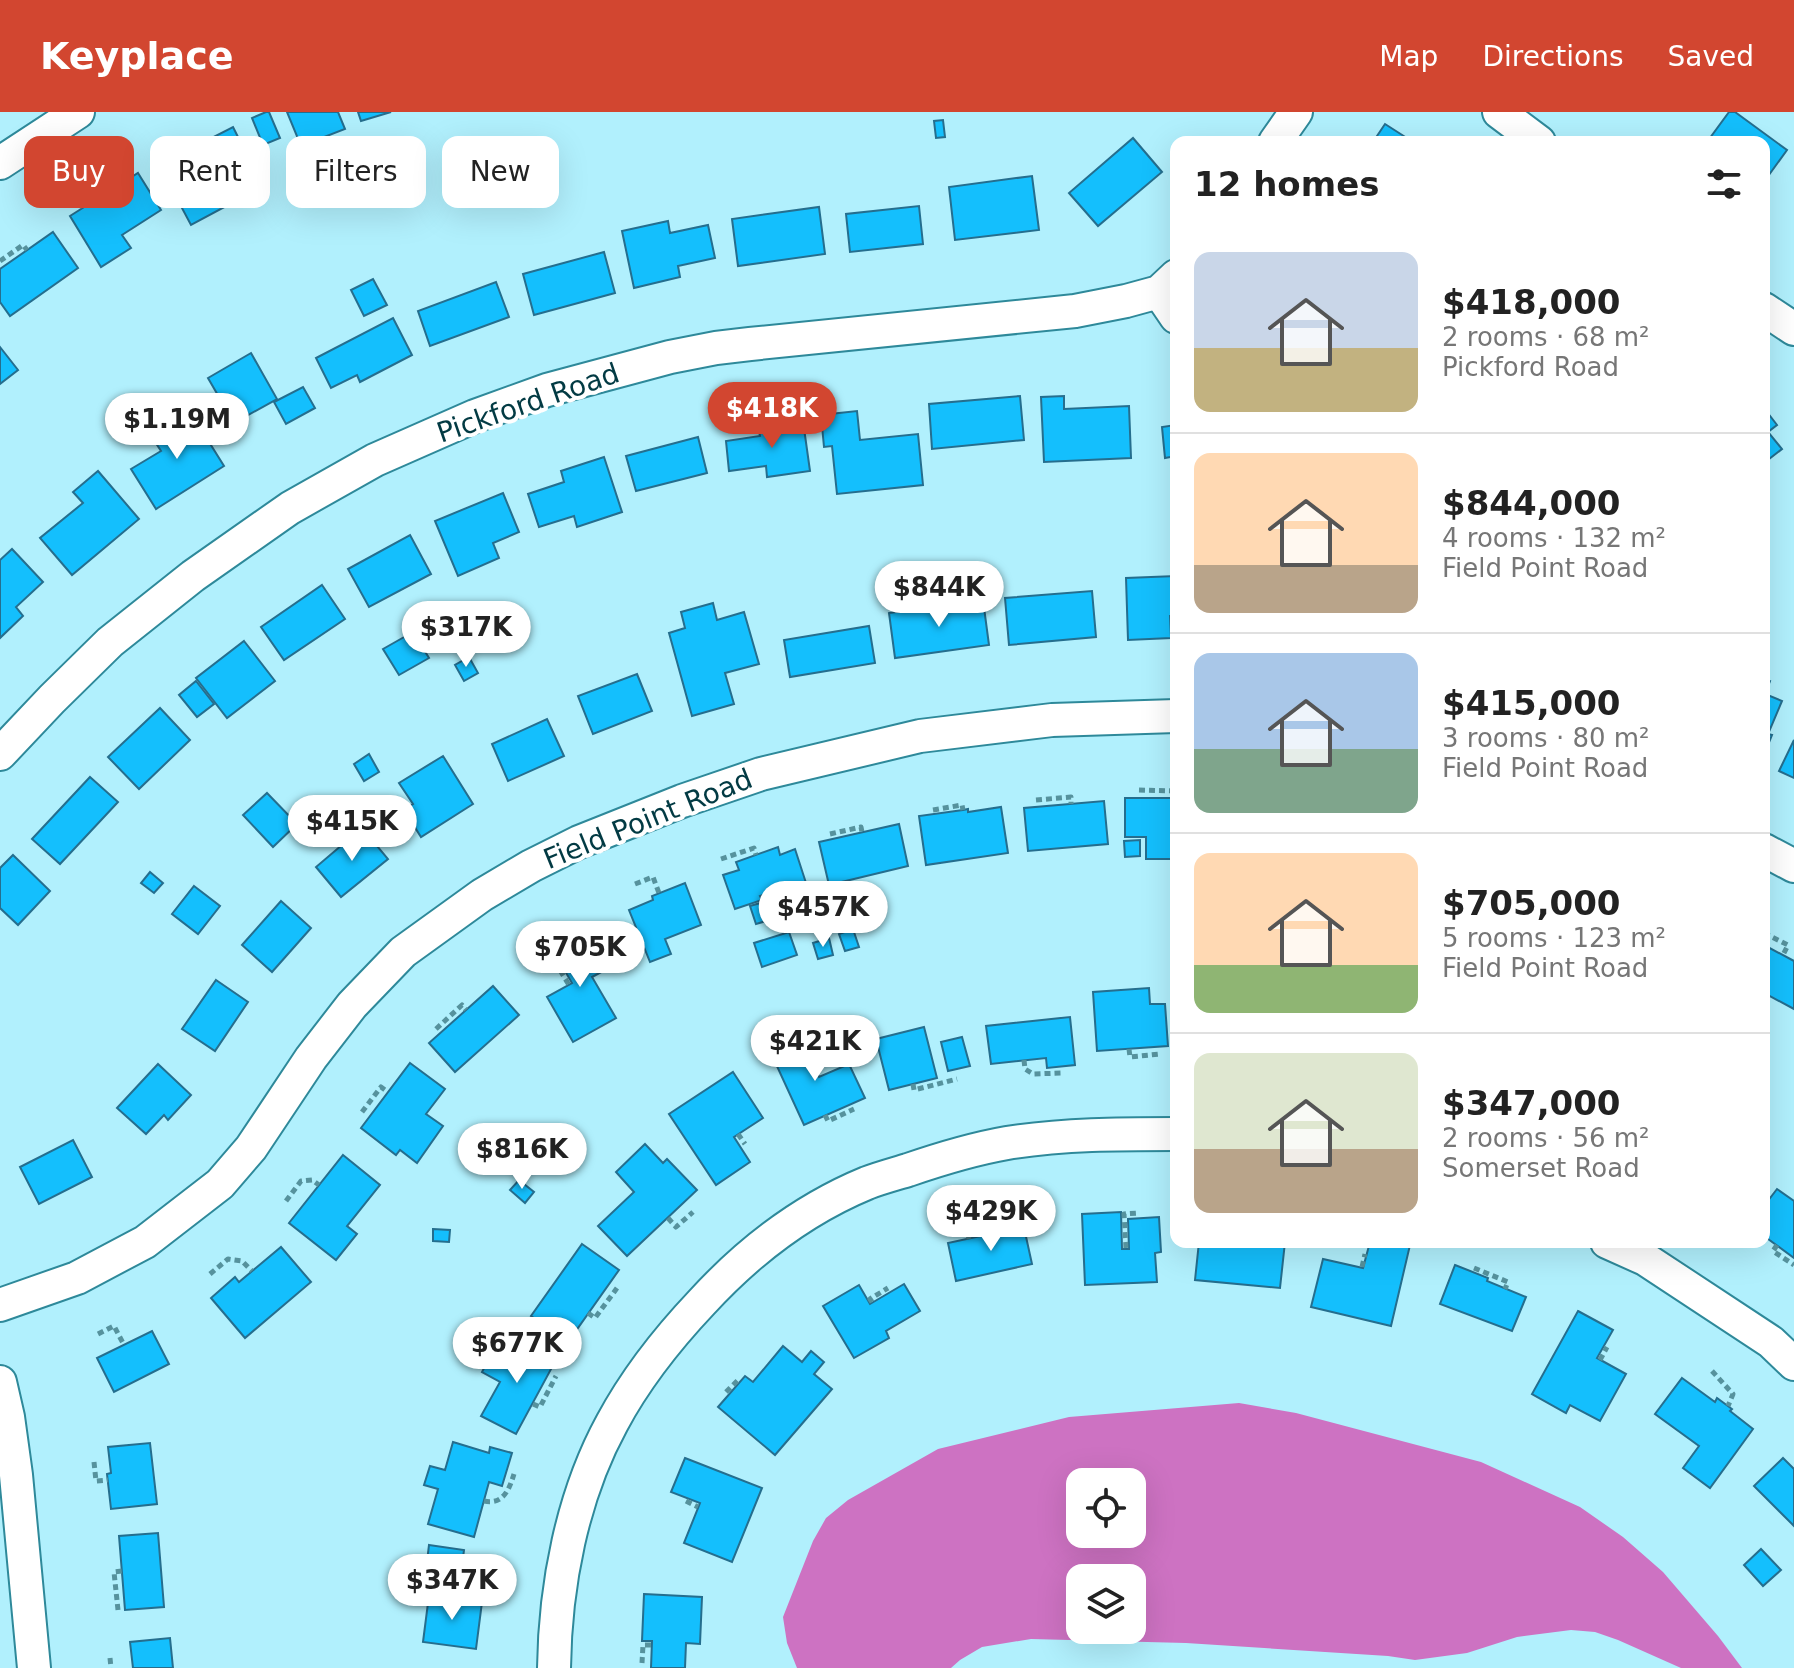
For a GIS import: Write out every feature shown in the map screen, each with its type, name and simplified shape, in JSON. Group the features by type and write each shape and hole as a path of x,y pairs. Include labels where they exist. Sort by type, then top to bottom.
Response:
{"street":[{"path":"1279,136 1296,112"},
{"path":"1499,112 1531,136"},
{"path":"0,163 68,114"},
{"name":"Pickford Road","path":"0,754 110,642 193,576 290,508 375,460 475,416 547,390 701,351 1075,311 1170,295"},
{"path":"1770,313 1794,329"},
{"name":"Field Point Road","path":"0,1305 77,1278 145,1242 220,1184 251,1148 311,1058 344,1016 403,952 474,901 531,866 644,815 746,779 875,746 925,735 1052,720 1170,716"},
{"path":"1770,853 1794,866"},
{"path":"554,1668 563,1564 591,1470 612,1424 640,1377 673,1332 758,1247 809,1213 868,1183 951,1156 1006,1143 1057,1137 1170,1134"},
{"path":"1620,1248 1645,1259 1771,1342 1794,1364"},
{"path":"0,1382 16,1475 34,1668"}],"path":[{"path":"0,261 23,245 27,250"},
{"path":"1139,790 1170,791"},
{"path":"1036,800 1071,797 1071,804"},
{"path":"933,810 962,805 963,810"},
{"path":"830,834 861,827 862,832"},
{"path":"721,859 754,848 756,855"},
{"path":"635,884 653,877 659,893"},
{"path":"1770,936 1788,945 1783,955"},
{"path":"555,962 569,985"},
{"path":"436,1029 462,1005 466,1010"},
{"path":"1129,1049 1130,1057 1160,1054"},
{"path":"1024,1060 1025,1069 1033,1074 1062,1073"},
{"path":"913,1084 914,1090 957,1079"},
{"path":"362,1112 381,1087 388,1092"},
{"path":"825,1115 828,1121 854,1109"},
{"path":"738,1134 745,1144"},
{"path":"286,1201 301,1181 312,1180 319,1185"},
{"path":"969,1239 967,1229 978,1212 1001,1207"},
{"path":"668,1218 676,1227 693,1212"},
{"path":"1126,1248 1124,1214 1138,1213"},
{"path":"1777,1245 1773,1251 1794,1265"},
{"path":"1362,1267 1365,1254"},
{"path":"210,1274 228,1259 242,1261 252,1271"},
{"path":"1474,1268 1508,1282 1505,1289"},
{"path":"588,1313 595,1318 617,1288"},
{"path":"872,1302 870,1299 888,1288"},
{"path":"98,1334 114,1326 124,1345"},
{"path":"1600,1360 1607,1347"},
{"path":"1712,1371 1733,1394 1728,1406"},
{"path":"533,1404 540,1407 556,1376"},
{"path":"726,1392 738,1380 740,1382"},
{"path":"94,1462 96,1481 108,1480"},
{"path":"484,1501 501,1499 510,1488 514,1474"},
{"path":"686,1501 698,1507"},
{"path":"463,1600 467,1568"},
{"path":"118,1610 114,1572 122,1571"},
{"path":"642,1663 643,1645 652,1645"},
{"path":"110,1658 111,1668"}],"shaded area":[{"path":"1239,1403 1296,1413 1481,1462 1580,1507 1623,1537 1663,1572 1742,1668 1681,1668 1595,1632 1571,1630 1517,1637 1467,1653 1415,1660 1146,1642 1146,1564 1066,1564 1066,1640 1031,1639 982,1647 951,1668 797,1668 787,1643 783,1617 813,1541 826,1518 848,1500 938,1449 1069,1417"}],"building":[{"path":"269,112 280,138 270,142 270,136 259,136 252,118"},
{"path":"287,112 338,112 345,129 327,136 297,136"},
{"path":"358,112 391,112 361,121"},
{"path":"1729,112 1735,112 1768,136 1711,136"},
{"path":"943,120 945,137 936,138 934,121"},
{"path":"1385,124 1404,136 1377,136"},
{"path":"233,127 238,136 216,136"},
{"path":"1133,138 1162,172 1098,226 1069,193"},
{"path":"1770,138 1787,150 1770,173"},
{"path":"138,173 150,192 150,208 161,210 122,235 131,248 101,267 70,216 83,208 134,208 134,176"},
{"path":"1032,176 1039,230 955,240 949,187"},
{"path":"919,206 923,244 850,252 846,214"},
{"path":"819,207 825,254 738,266 732,219"},
{"path":"182,208 223,208 191,225"},
{"path":"668,221 670,233 708,225 715,258 678,266 680,277 634,288 622,231"},
{"path":"53,232 78,268 10,316 0,302 0,269"},
{"path":"604,252 615,293 534,315 523,274"},
{"path":"373,279 387,305 364,316 351,290"},
{"path":"496,282 509,317 430,346 418,311"},
{"path":"393,318 412,355 360,382 357,375 331,388 316,358"},
{"path":"0,347 18,370 0,384"},
{"path":"251,353 277,399 234,423 208,378"},
{"path":"303,387 315,408 286,424 274,402"},
{"path":"1020,396 1024,440 932,449 929,404"},
{"path":"1064,396 1064,409 1129,406 1131,458 1044,462 1041,397"},
{"path":"189,410 224,466 156,509 131,469 161,451 150,434"},
{"path":"857,411 860,440 918,434 923,485 837,494 832,446 824,447 821,415"},
{"path":"1770,416 1777,425 1770,430"},
{"path":"803,421 810,471 767,477 766,466 729,471 726,441 760,436 758,427"},
{"path":"1170,426 1170,457 1165,458 1162,427"},
{"path":"1770,434 1782,449 1770,458"},
{"path":"698,437 707,473 636,491 626,456"},
{"path":"604,457 622,512 577,527 574,516 539,527 528,494 564,482 561,471"},
{"path":"98,471 139,519 72,575 40,538 83,503 73,492"},
{"path":"503,493 519,532 493,543 499,558 458,576 435,521"},
{"path":"410,535 431,574 369,607 348,569"},
{"path":"12,549 43,582 16,607 23,616 0,638 0,560"},
{"path":"1170,576 1170,638 1128,640 1126,578"},
{"path":"322,585 345,619 284,660 261,627"},
{"path":"1092,591 1096,637 1009,645 1005,598"},
{"path":"983,600 989,645 895,658 889,613"},
{"path":"713,603 717,620 744,612 759,664 725,673 734,704 692,716 669,633 685,628 681,612"},
{"path":"869,626 875,663 790,677 784,640"},
{"path":"469,631 475,644 460,651 454,639"},
{"path":"413,632 429,658 399,675 383,649"},
{"path":"244,641 275,681 227,718 196,678"},
{"path":"469,657 478,673 464,681 455,665"},
{"path":"637,674 652,711 593,734 578,696"},
{"path":"196,681 214,704 197,717 179,695"},
{"path":"1770,696 1782,701 1770,729"},
{"path":"160,708 190,740 139,789 108,757"},
{"path":"547,719 564,756 508,781 492,744"},
{"path":"1794,740 1794,778 1779,771"},
{"path":"369,754 379,772 364,781 354,764"},
{"path":"443,756 473,804 421,837 404,810 413,804 399,783"},
{"path":"90,777 118,802 60,864 32,839"},
{"path":"267,793 297,824 273,847 243,815"},
{"path":"1125,798 1170,798 1170,859 1146,859 1146,837 1125,837"},
{"path":"1104,801 1108,844 1028,851 1024,808"},
{"path":"1001,807 1008,853 926,865 919,816"},
{"path":"899,824 908,866 829,885 819,842"},
{"path":"362,828 388,859 341,897 316,867"},
{"path":"1140,840 1140,856 1125,857 1124,841"},
{"path":"778,847 780,855 795,849 807,886 768,899 766,894 760,896 762,900 735,909 723,875 739,870 736,862"},
{"path":"13,855 50,891 18,925 0,908 0,868"},
{"path":"150,872 163,883 154,893 141,883"},
{"path":"685,883 701,925 665,939 671,954 650,962 629,910 653,900 652,896"},
{"path":"194,886 220,906 198,934 172,914"},
{"path":"281,901 311,928 272,972 242,945"},
{"path":"767,901 773,919 756,924 750,906"},
{"path":"853,929 859,947 845,951 839,934"},
{"path":"582,930 605,970 592,977 616,1018 573,1042 547,997 572,983 551,947"},
{"path":"789,932 797,955 762,967 754,943"},
{"path":"829,938 833,955 818,959 813,943"},
{"path":"1770,948 1794,961 1794,1009 1770,996"},
{"path":"216,980 248,1002 215,1051 182,1029"},
{"path":"493,986 519,1015 455,1072 429,1043"},
{"path":"1149,988 1150,1004 1165,1004 1168,1046 1097,1051 1093,992"},
{"path":"1070,1017 1075,1065 1047,1068 1046,1058 991,1064 986,1026"},
{"path":"924,1027 937,1078 889,1090 876,1039"},
{"path":"802,1037 819,1077 849,1064 865,1098 804,1125 770,1051"},
{"path":"962,1037 970,1066 948,1071 941,1042"},
{"path":"410,1063 445,1089 426,1114 443,1126 417,1163 400,1150 396,1155 361,1128"},
{"path":"158,1064 191,1095 168,1120 164,1115 146,1134 117,1108"},
{"path":"733,1072 763,1118 734,1137 750,1162 716,1185 669,1114"},
{"path":"501,1137 514,1147 507,1157 493,1147"},
{"path":"73,1140 92,1177 39,1204 20,1167"},
{"path":"645,1144 663,1163 667,1159 697,1190 627,1256 598,1226 634,1192 616,1172"},
{"path":"343,1155 380,1185 347,1226 357,1234 336,1260 289,1223"},
{"path":"519,1180 534,1192 525,1203 510,1190"},
{"path":"1777,1189 1794,1201 1794,1258 1770,1240 1770,1198"},
{"path":"1121,1212 1122,1249 1129,1249 1128,1219 1159,1217 1161,1252 1155,1253 1157,1282 1085,1285 1082,1214"},
{"path":"1023,1223 1032,1264 956,1281 948,1243"},
{"path":"433,1229 450,1230 449,1242 433,1241"},
{"path":"582,1244 619,1270 568,1342 531,1316"},
{"path":"281,1247 311,1282 245,1338 211,1298 235,1277 239,1282"},
{"path":"1198,1248 1284,1248 1280,1288 1195,1280"},
{"path":"1368,1248 1409,1248 1391,1326 1311,1307 1323,1259 1363,1268"},
{"path":"1455,1265 1526,1297 1512,1331 1440,1304"},
{"path":"904,1284 920,1311 886,1331 889,1338 854,1358 823,1306 859,1285 870,1304"},
{"path":"1578,1311 1613,1330 1597,1358 1626,1374 1600,1421 1570,1405 1566,1413 1532,1394"},
{"path":"152,1331 169,1364 114,1392 97,1358"},
{"path":"522,1339 557,1358 516,1434 481,1416 500,1382 482,1372 492,1353 509,1363"},
{"path":"783,1346 802,1362 811,1351 824,1362 814,1374 832,1389 775,1455 718,1407 745,1376 753,1382"},
{"path":"1682,1378 1715,1402 1717,1398 1753,1429 1710,1488 1683,1468 1699,1446 1655,1414"},
{"path":"453,1442 489,1453 490,1447 512,1453 502,1486 489,1482 474,1537 428,1524 438,1489 424,1485 430,1466 445,1470"},
{"path":"150,1443 157,1504 111,1509 108,1447"},
{"path":"685,1458 762,1488 732,1562 684,1543 700,1503 671,1492"},
{"path":"1783,1458 1794,1469 1794,1526 1754,1486"},
{"path":"158,1533 164,1607 125,1610 119,1536"},
{"path":"429,1545 464,1550 460,1581 425,1578"},
{"path":"1761,1549 1781,1570 1763,1586 1744,1565"},
{"path":"644,1594 702,1597 700,1644 686,1643 685,1668 651,1668 652,1641 642,1641"},
{"path":"429,1595 482,1602 476,1649 423,1642"},
{"path":"170,1638 173,1668 133,1668 130,1642"}]}
